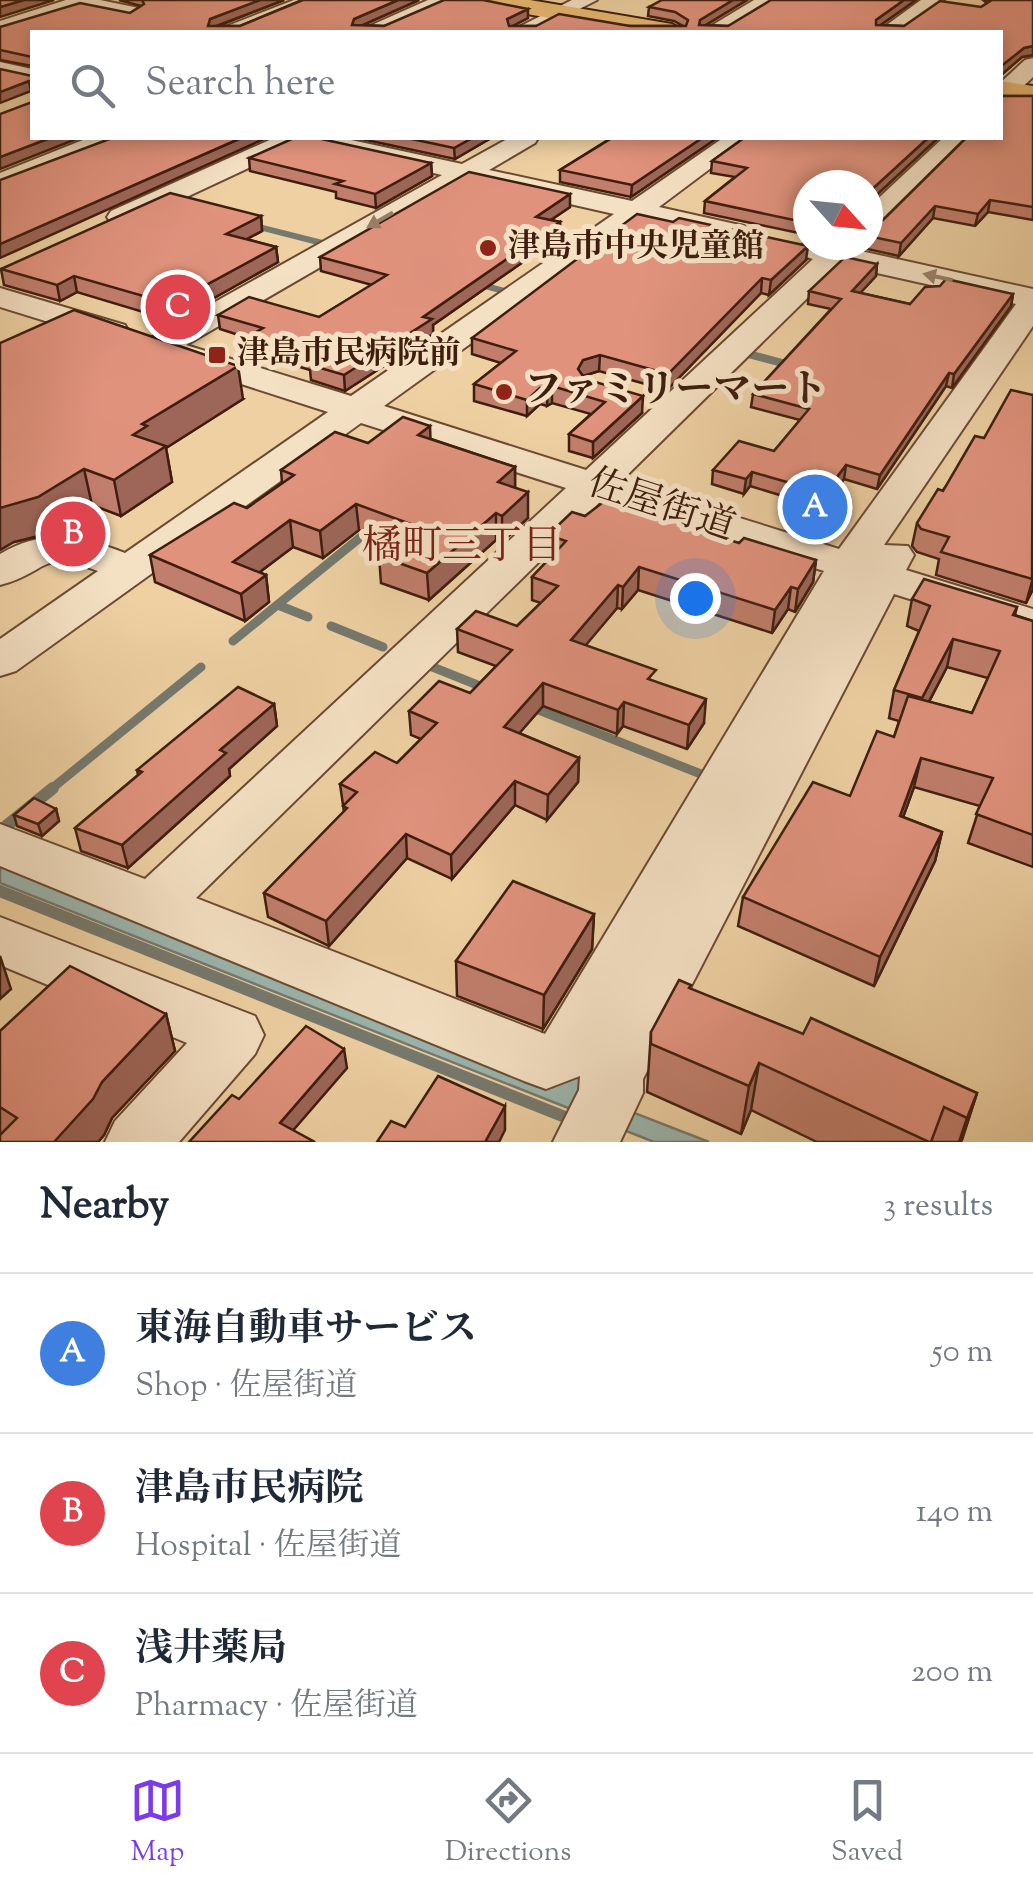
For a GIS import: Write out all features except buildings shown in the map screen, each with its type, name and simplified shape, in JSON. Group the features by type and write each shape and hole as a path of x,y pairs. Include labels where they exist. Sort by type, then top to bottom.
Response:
{"main road":[{"path":"487,0 660,30"}],"street":[{"path":"228,30 312,0"},
{"path":"371,30 445,0"},
{"path":"523,30 587,0"},
{"path":"715,30 768,0"},
{"path":"890,30 939,1"},
{"path":"0,27 33,8 132,12"},
{"path":"1010,93 1033,65"},
{"path":"0,69 30,76"},
{"path":"0,182 104,140"},
{"path":"104,225 290,140"},
{"path":"319,140 793,244"},
{"path":"159,347 522,140"},
{"path":"3,654 736,140"},
{"path":"883,209 955,140"},
{"path":"151,907 593,485 660,403 828,260"},
{"path":"0,844 546,1062 566,1054 1033,301 878,260"},
{"name":"佐屋街道","path":"0,296 1033,624"},
{"path":"50,341 84,323"},
{"path":"595,1124 611,1076 864,571 1033,343"},
{"path":"0,572 35,549 51,545 66,545 129,569"},
{"path":"0,940 233,1034 138,1142"}],"water":[{"path":"0,857 571,1068 629,1111 709,1142 654,1142 0,883"}],"waterway":[{"path":"251,225 326,244"},
{"path":"478,284 504,291"},
{"path":"744,353 790,365"},
{"path":"233,641 362,536"},
{"path":"278,605 308,617"},
{"path":"331,626 383,647"},
{"path":"425,664 485,688"},
{"path":"50,790 201,667"},
{"path":"531,707 701,774"},
{"path":"0,831 53,788"},
{"path":"0,891 575,1121"}],"place":[{"name":"津島市中央児童館","path":"488,248"},
{"name":"浅井薬局","path":"178,307"},
{"name":"津島市民病院前","path":"217,355"},
{"name":"ファミリーマート","path":"504,392"},
{"name":"東海自動車サービス","path":"815,507"},
{"name":"津島市民病院","path":"73,534"}],"district":[{"name":"橘町三丁目","path":"462,548"}]}
